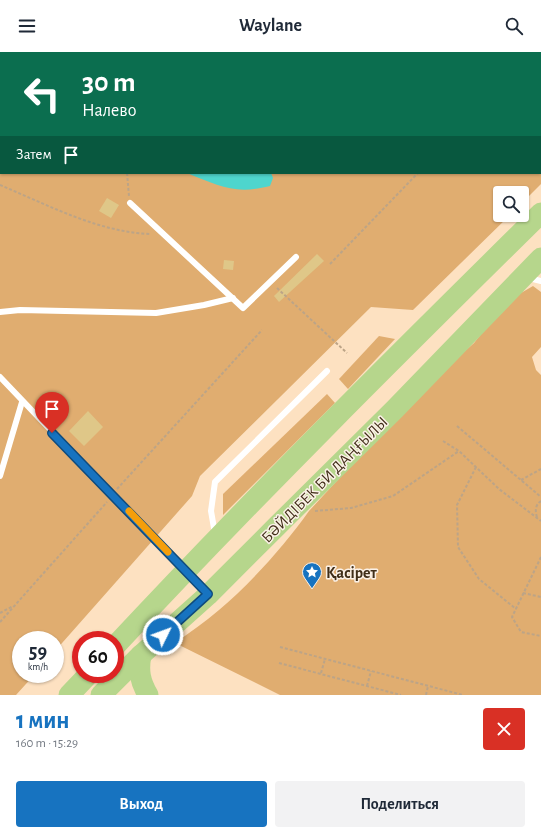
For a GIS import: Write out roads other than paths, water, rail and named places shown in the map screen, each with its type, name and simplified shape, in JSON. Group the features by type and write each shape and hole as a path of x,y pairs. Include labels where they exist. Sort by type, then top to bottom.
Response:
{"main road":[{"path":"124,636 186,570 413,340 541,213"},
{"name":"БӘЙДІБЕК БИ ДАҢҒЫЛЫ","path":"101,695 141,655 208,594 395,409 531,279 541,258"},
{"path":"141,655 139,668 140,682 148,695"},
{"path":"69,695 80,683"}],"lane":[{"path":"130,203 242,308 296,257"},
{"path":"0,312 20,310 156,313 204,305 233,298"},
{"path":"216,540 211,511 215,482 327,372"},
{"path":"0,377 22,402 208,594"},
{"path":"0,476 22,402"}],"water":[{"path":"189,174 271,174 273,178 270,186 247,190 227,188"}],"place":[{"name":"Қасірет","path":"312,589"}]}
